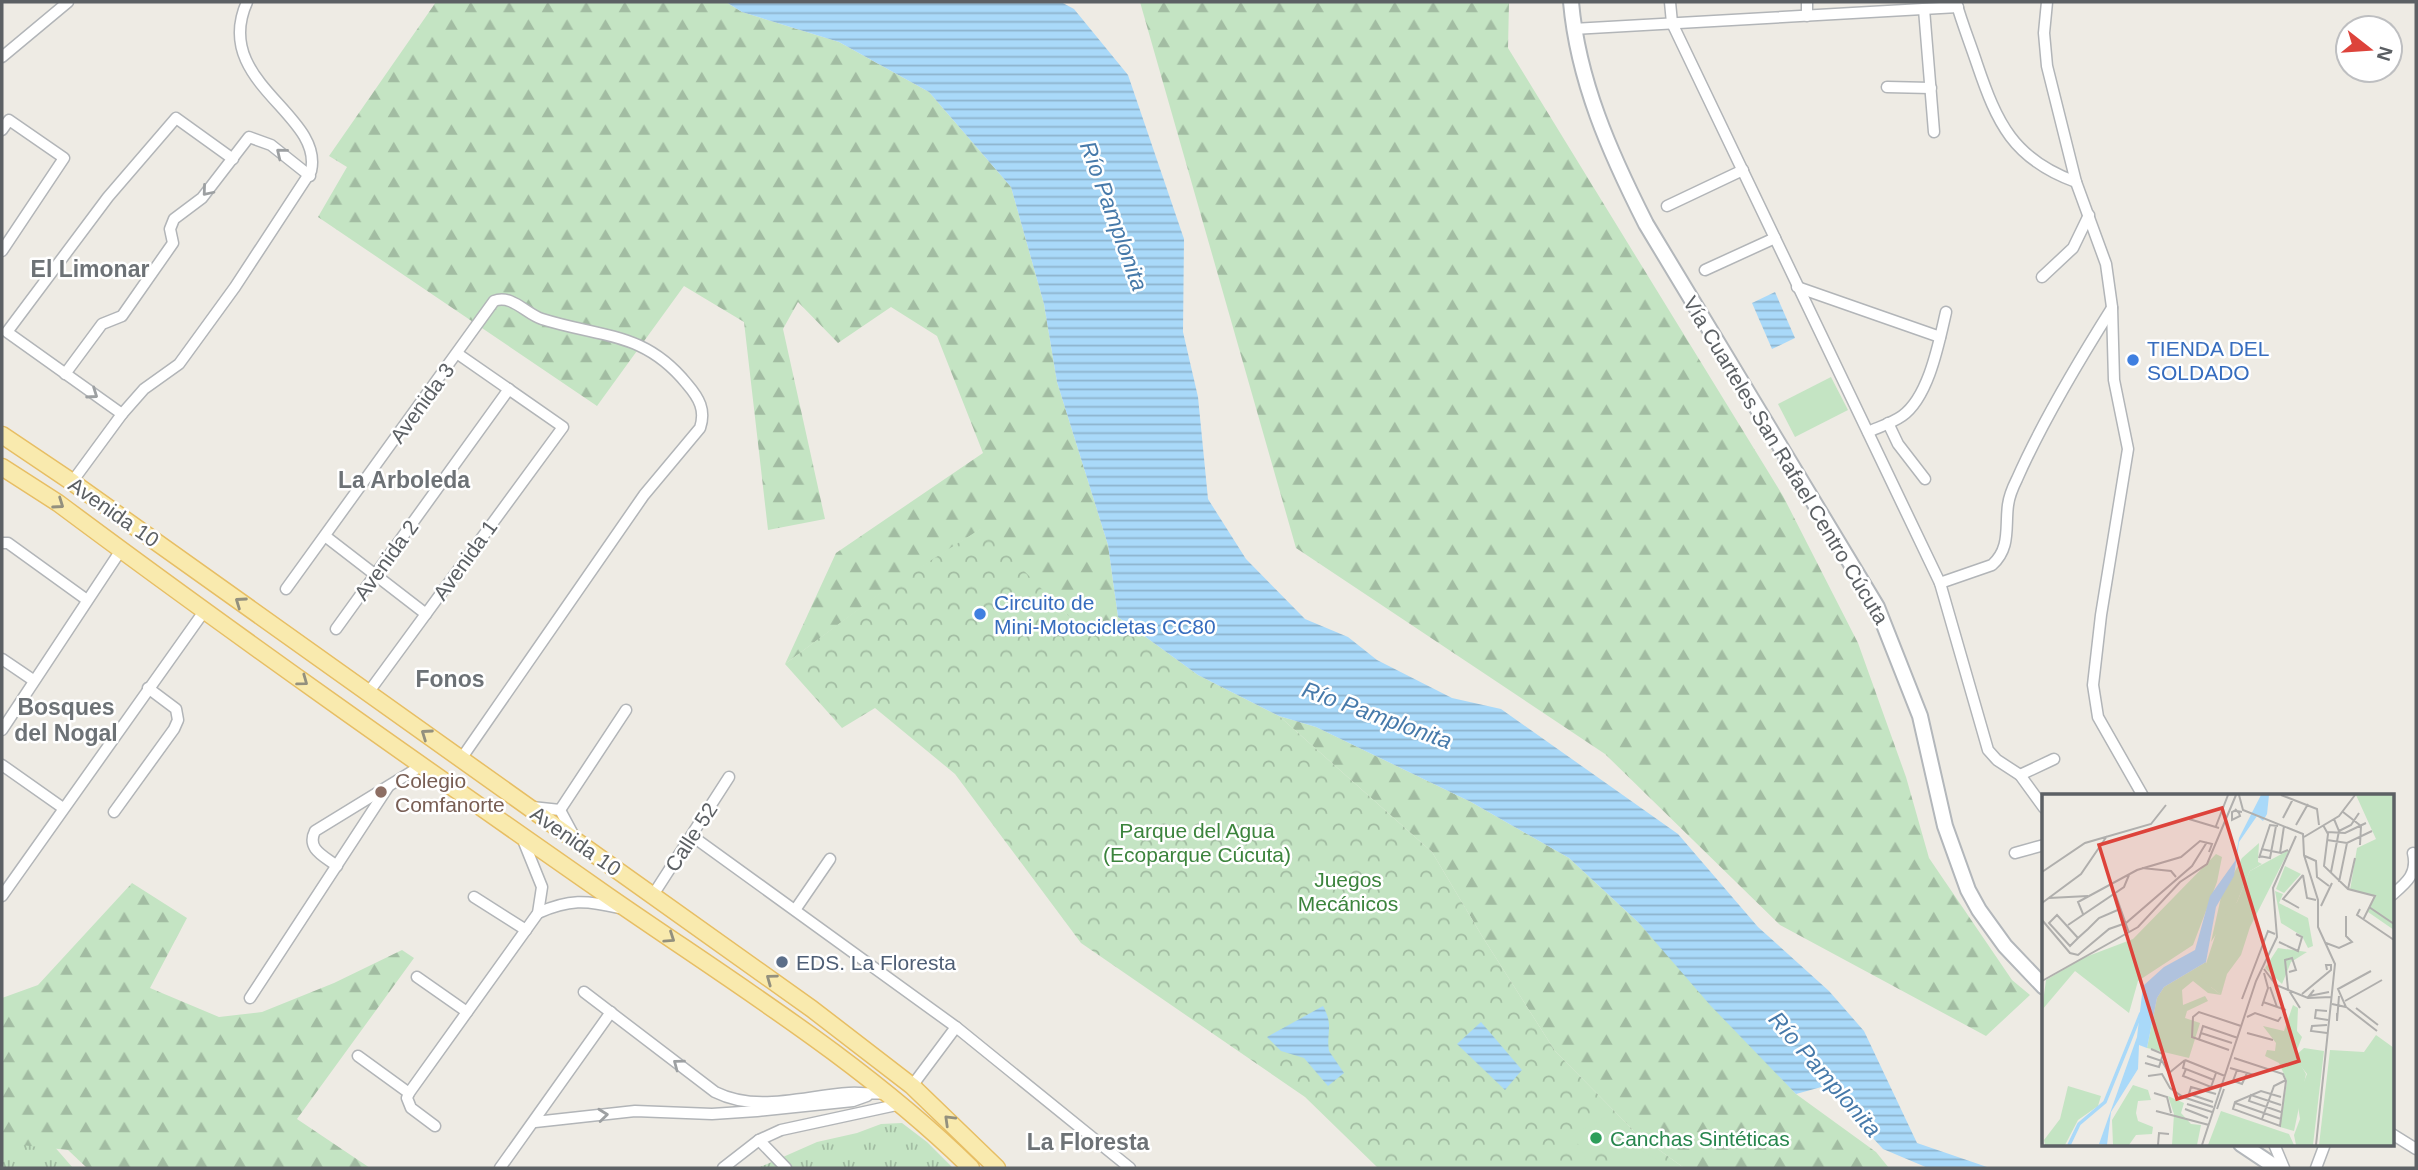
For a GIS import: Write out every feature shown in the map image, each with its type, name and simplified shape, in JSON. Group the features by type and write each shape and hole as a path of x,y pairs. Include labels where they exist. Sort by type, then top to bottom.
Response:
{"main road":[{"name":"Vía Cuarteles San Rafael Centro Cúcuta","path":"1571,2 1573,29 1599,123 1646,224 1877,607 1920,716 1950,842 1968,890 2005,947 2042,986"},
{"name":"Avenida 10","path":"2,435 72,482 812,1009 912,1086 998,1168"},
{"name":"Avenida 10","path":"2,467 58,503 421,766 762,1001 888,1093 971,1168"},
{"path":"544,851 554,841 558,828"},
{"path":"570,869 581,844"},
{"path":"2244,1146 2277,1168"}],"street":[{"path":"2,57 68,2"},
{"path":"72,482 144,389 180,364 310,176 313,161 306,140 295,122 264,89 244,54 240,24 247,2"},
{"path":"1671,2 1672,23 1940,583 1988,750 1997,760 2020,775 2042,807"},
{"path":"1807,2 1807,16"},
{"path":"2047,2 2043,33 2047,66 2076,183 2106,264 2112,307 2114,380 2128,449 2101,615 2094,685 2098,717 2142,794"},
{"path":"1573,29 1924,9 1957,4 1990,103 1999,122 2012,139 2042,166 2076,183"},
{"path":"1924,9 1934,132"},
{"path":"1887,87 1931,89"},
{"path":"122,414 7,332 108,197 176,118 233,159"},
{"path":"2,130 9,120 64,158 2,251"},
{"path":"65,374 102,324 122,316 173,243 170,229 174,219 202,198 249,138 271,145 310,176"},
{"path":"1667,206 1743,170"},
{"path":"2042,278 2073,248 2090,215"},
{"path":"1705,270 1775,239"},
{"path":"1797,287 1940,337"},
{"name":"Avenida 3","path":"286,589 494,301 508,299 540,319 633,342 652,351 670,365 701,403 703,415 696,434 674,457 637,506 461,759"},
{"path":"1940,583 1992,565 1999,559 2007,542 2008,503 2017,479 2112,307"},
{"path":"1868,432 1902,416 1914,405 1925,386 1945,312"},
{"path":"458,354 509,389"},
{"name":"Avenida 1","path":"368,693 563,427 509,389"},
{"name":"Avenida 2","path":"336,629 509,389"},
{"path":"1888,423 1898,444 1925,479"},
{"path":"325,536 426,614"},
{"path":"2,543 8,542 87,600"},
{"path":"2,730 121,550"},
{"path":"2,896 205,610"},
{"path":"2,659 33,680"},
{"path":"114,812 178,720 176,709 148,688"},
{"path":"561,810 625,710"},
{"path":"2020,775 2054,759"},
{"path":"2,765 63,808"},
{"path":"337,866 314,848 311,843 315,831 421,766"},
{"name":"Calle 52","path":"653,895 729,777"},
{"path":"250,998 388,787"},
{"path":"528,806 561,810"},
{"path":"561,810 581,844"},
{"path":"435,1126 411,1108 407,1098 409,1093 538,913 542,887 537,869 520,835"},
{"path":"692,836 956,1027 1130,1168"},
{"path":"2015,853 2042,845"},
{"path":"2394,893 2414,873 2416,861 2413,853"},
{"path":"794,909 830,859"},
{"path":"474,897 526,930"},
{"path":"538,913 562,902 585,902 631,912"},
{"path":"417,977 467,1012"},
{"path":"584,992 715,1092 735,1100 761,1104 853,1093 888,1093"},
{"path":"500,1168 611,1012"},
{"path":"912,1086 956,1027"},
{"path":"358,1056 409,1093"},
{"path":"853,1093 859,1082 857,1071"},
{"path":"535,1122 635,1111 712,1114 757,1111 853,1101 870,1095"},
{"path":"723,1168 759,1140 797,1125 901,1104"},
{"path":"2394,1135 2416,1149"},
{"path":"759,1140 786,1168"},
{"path":"2275,1146 2284,1168"},
{"path":"2316,1168 2324,1146"}],"green space":[{"path":"436,2 726,2 742,12 839,42 929,92 1011,187 1044,304 1057,382 1108,545 1118,617 1083,631 981,529 881,593 785,664 836,553 983,453 937,336 891,307 838,343 798,302 783,329 825,519 768,530 744,322 684,286 597,406 318,217 347,167 329,156"},
{"path":"1140,2 1509,2 1508,48 1783,496 1858,643 1906,777 1929,858 2012,980 2030,995 1986,1036 1780,925 1605,754 1296,548"},
{"path":"1831,377 1848,410 1795,437 1778,404"},
{"name":"Parque del Agua (Ecoparque Cúcuta)","path":"982,528 1083,631 1118,617 1198,675 1279,716 1432,852 1555,1051 1636,1133 1684,1168 1378,1168 1305,1097 1081,943 955,774 875,708 842,728 785,664 884,590"},
{"path":"1279,716 1316,727 1471,802 1569,858 1639,923 1796,1094 1876,1152 1889,1168 1684,1168 1636,1133 1555,1051 1432,852"},
{"path":"132,883 187,918 150,988 219,1017 262,1012 334,983 402,950 414,958 297,1119 370,1168 87,1168 68,1150 2,1143 2,998 38,985"},
{"name":"Canchas Sintéticas","path":"1607,1116 1619,1141 1586,1159 1573,1135"},
{"path":"902,1123 927,1142 953,1168 758,1168 817,1142 857,1133 881,1124"},
{"path":"46,1137 73,1168 2,1168 2,1140"},
{"path":"1621,1140 1671,1167 1671,1168 1607,1168"}],"water":[{"name":"Río Pamplonita","path":"726,2 1061,2 1074,9 1128,75 1184,239 1183,332 1198,397 1208,499 1246,559 1305,619 1348,637 1377,660 1452,698 1501,709 1678,834 1758,927 1829,991 1864,1031 1917,1143 1990,1168 1928,1168 1883,1149 1825,1086 1796,1094 1710,1005 1639,923 1569,858 1471,802 1316,727 1279,716 1198,675 1118,617 1108,545 1057,382 1044,304 1011,187 929,92 839,42 742,12"},
{"path":"1775,292 1795,338 1772,349 1752,303"},
{"path":"1323,1006 1329,1024 1329,1051 1344,1073 1328,1086 1304,1058 1281,1051 1267,1037"},
{"path":"1481,1022 1522,1070 1505,1090 1457,1044"}],"place":[{"name":"TIENDA DEL SOLDADO","path":"2133,360"},
{"name":"Circuito de Mini-Motocicletas CC80","path":"980,614"},
{"name":"Colegio Comfanorte","path":"381,792"},
{"name":"EDS. La Floresta","path":"782,962"},
{"name":"Canchas Sintéticas","path":"1596,1138"}],"district":[{"name":"El Limonar","path":"90,269"},
{"name":"La Arboleda","path":"404,480"},
{"name":"Fonos","path":"450,679"},
{"name":"Bosques del Nogal","path":"66,720"},
{"name":"La Floresta","path":"1088,1142"}],"park label":[{"name":"Juegos Mecánicos","path":"1348,891"}]}
